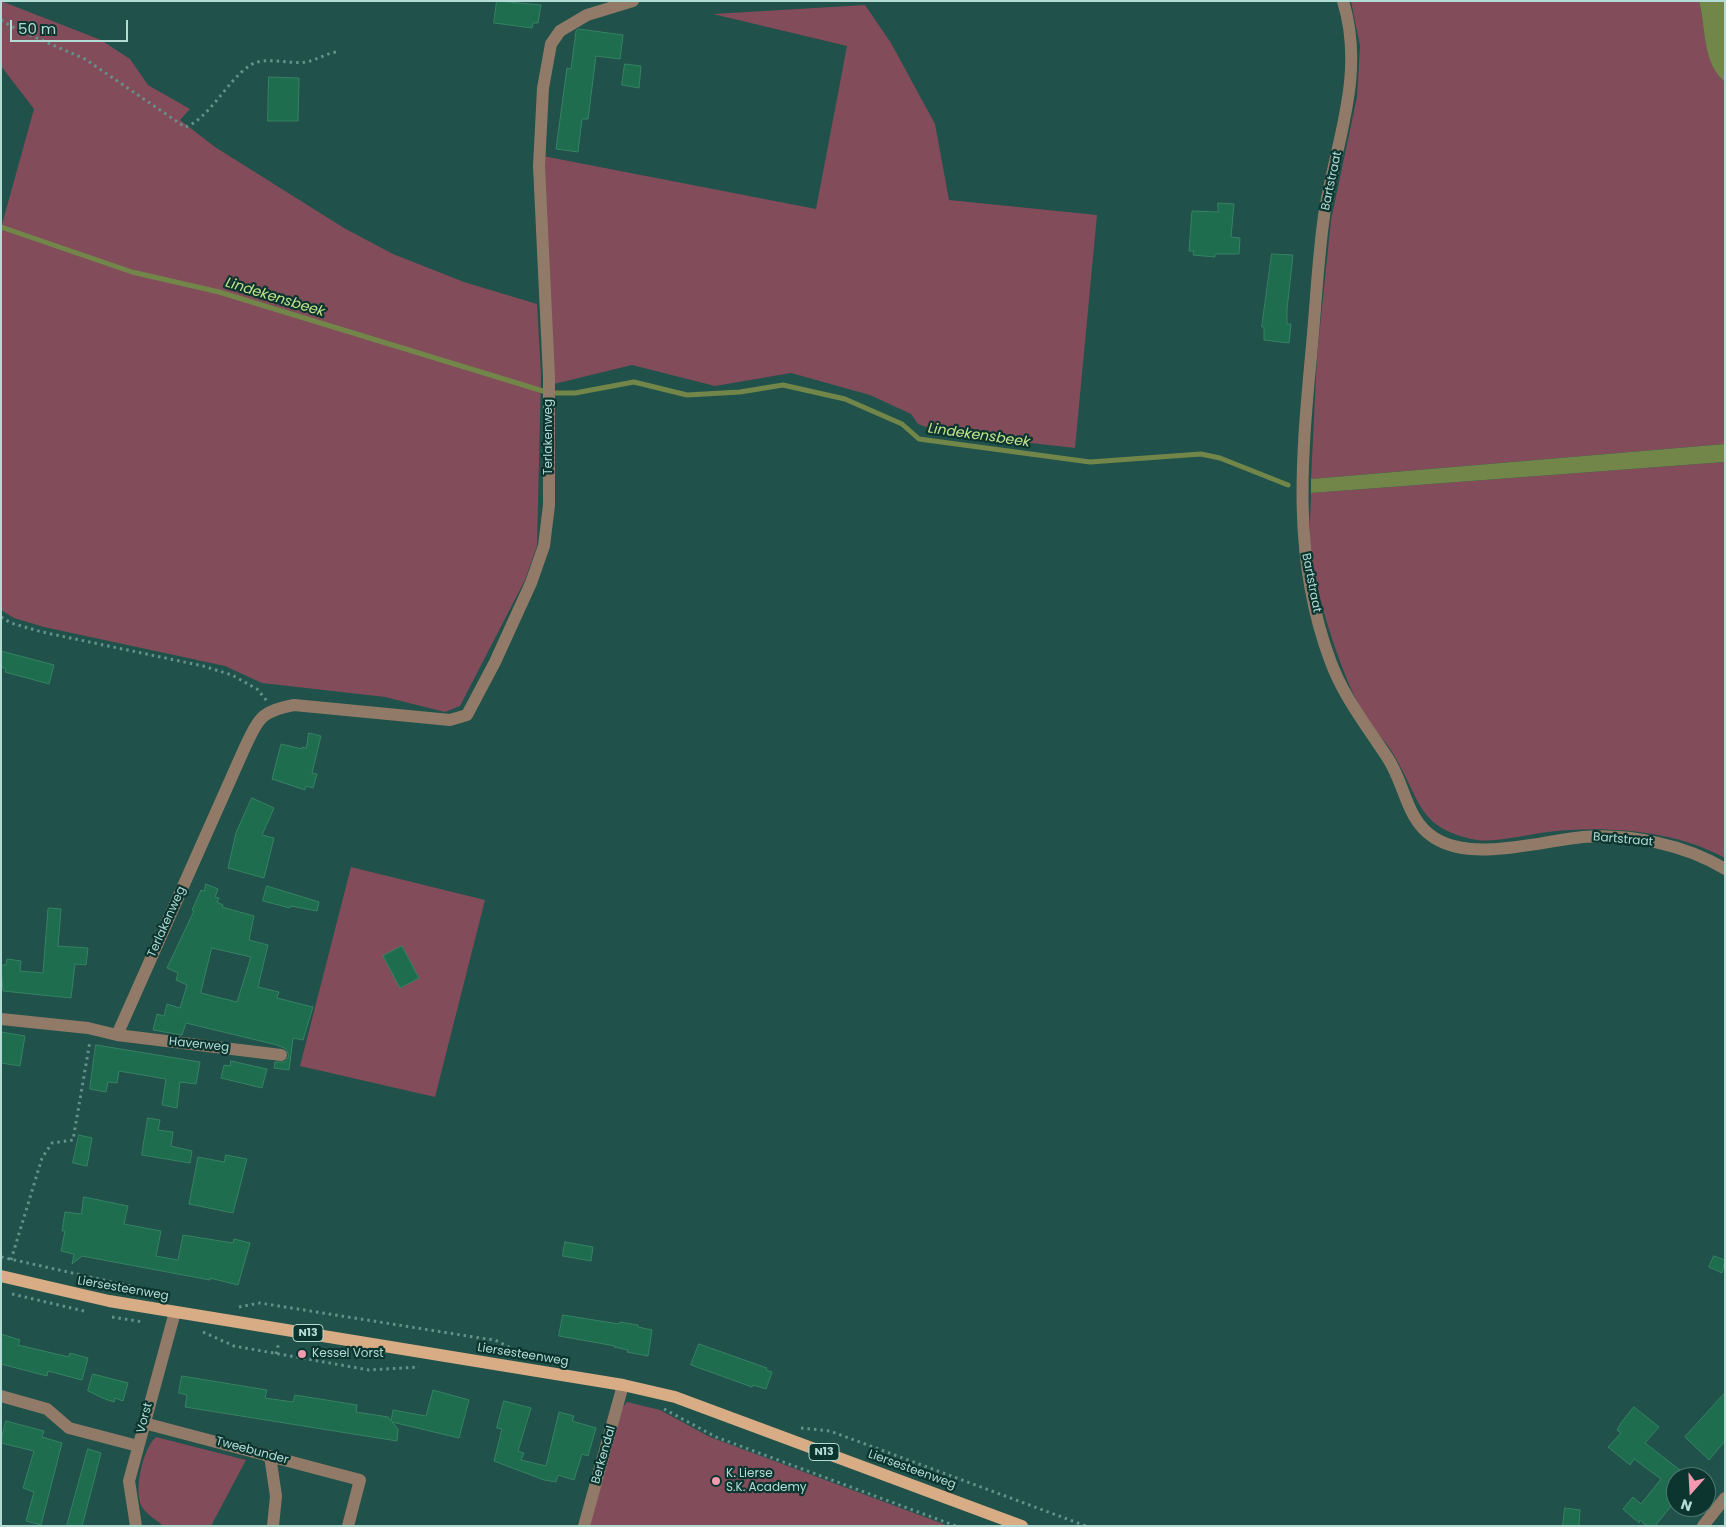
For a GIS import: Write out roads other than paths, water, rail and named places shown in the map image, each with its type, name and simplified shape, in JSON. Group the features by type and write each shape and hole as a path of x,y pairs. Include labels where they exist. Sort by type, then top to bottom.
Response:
{"main road":[{"name":"Liersesteenweg","path":"1,1276 100,1300 623,1385 675,1397 1022,1526"}],"street":[{"name":"Terlakenweg","path":"117,1035 244,747 258,720 273,709 303,706 450,720 467,715 495,662 530,583 544,546 549,505 549,377 539,166 543,88 552,44 560,30 587,15 633,1"},
{"name":"Bartstraat","path":"1343,1 1353,48 1350,96 1324,216 1307,402 1302,496 1306,565 1330,660 1343,689 1398,776 1412,816 1424,830 1447,845 1483,849 1583,837 1616,838 1668,845 1706,858 1725,869"},
{"path":"1,1019 92,1030 117,1035"},
{"name":"Haverweg","path":"117,1035 281,1055"},
{"name":"Vorst","path":"136,1526 129,1482 174,1312"},
{"name":"Berkendal","path":"584,1526 623,1385"},
{"path":"1,1396 47,1409 69,1428 138,1446"},
{"name":"Tweebunder","path":"144,1423 360,1480 348,1526"},
{"path":"270,1456 276,1496 273,1526"},
{"path":"1703,1526 1725,1498"}],"waterway":[{"name":"Lindekensbeek","path":"1,227 132,272 219,292 543,391"},
{"name":"Lindekensbeek","path":"556,393 575,393 634,382 687,395 740,392 783,385 845,399 902,424 919,439 1090,462 1201,454 1220,458 1288,485"}],"place":[{"name":"Kessel Vorst","path":"302,1354"},
{"name":"K. Lierse S.K. Academy","path":"716,1481"}]}
